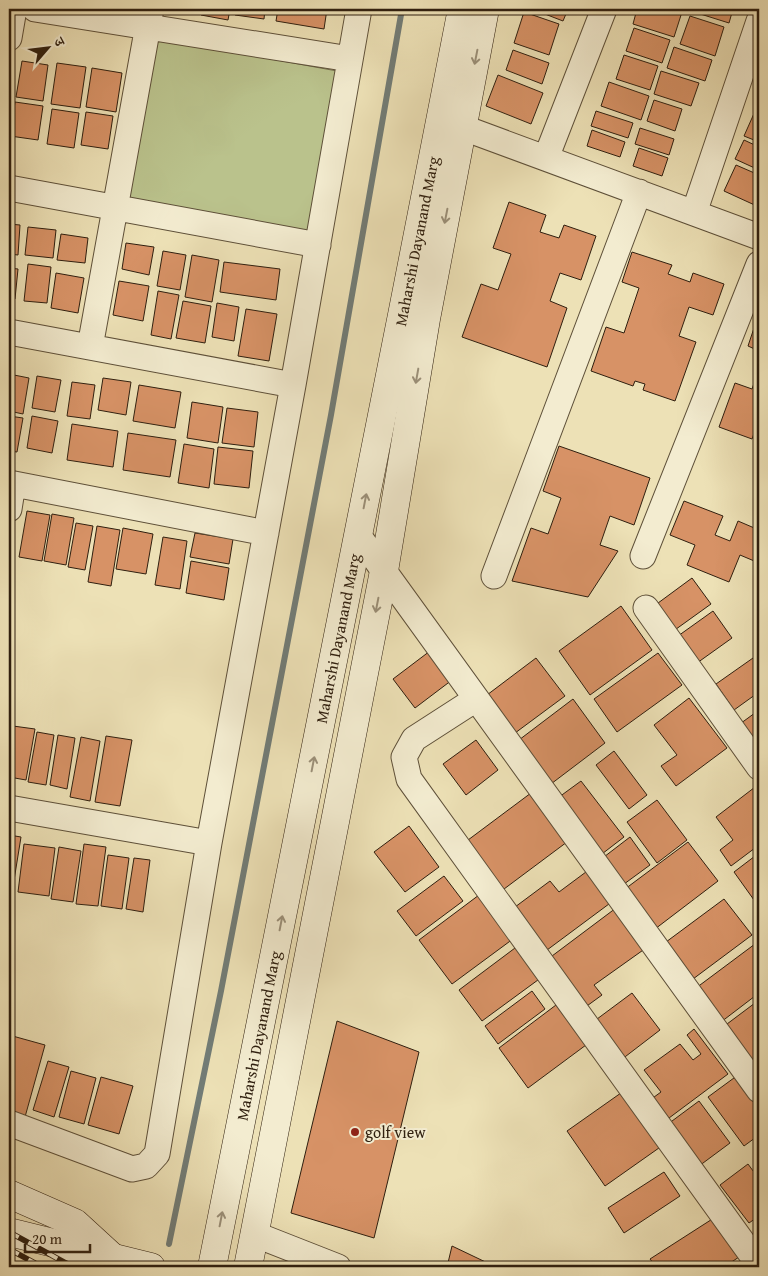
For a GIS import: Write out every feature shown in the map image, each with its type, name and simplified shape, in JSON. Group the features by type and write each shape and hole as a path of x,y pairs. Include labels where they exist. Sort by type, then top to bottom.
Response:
{"street":[{"path":"9,38 14,9"},
{"path":"35,9 149,18 350,59"},
{"path":"9,1123 132,1169 146,1166 157,1154 210,843 294,385 359,9"},
{"name":"Maharshi Dayanand Marg","path":"248,1267 384,572 425,329 452,123 462,9"},
{"name":"Maharshi Dayanand Marg","path":"212,1267 358,535 452,123 485,9"},
{"path":"546,158 604,9"},
{"path":"90,347 149,18"},
{"path":"694,213 759,21"},
{"path":"452,123 759,237"},
{"path":"9,188 318,244"},
{"path":"494,576 639,192"},
{"path":"643,556 759,264"},
{"path":"9,332 294,385"},
{"path":"9,509 11,484 266,533"},
{"path":"358,535 759,1090"},
{"path":"646,608 759,767"},
{"path":"476,698 414,739 404,757 409,779 759,1265"},
{"path":"9,808 210,843"},
{"path":"9,1194 75,1224 113,1258"},
{"path":"9,1232 151,1267"},
{"path":"254,1234 338,1267"}],"green space":[{"path":"156,38 337,71 308,233 128,201"}],"building":[{"path":"202,9 230,9 228,20 201,15"},
{"path":"236,9 265,9 264,19 235,15"},
{"path":"278,9 327,9 324,29 276,21"},
{"path":"532,9 568,9 563,21"},
{"path":"637,9 673,9 682,12 674,37 633,24"},
{"path":"695,9 733,9 729,23 694,12"},
{"path":"524,12 559,24 549,55 514,43"},
{"path":"690,16 724,27 715,56 680,44"},
{"path":"634,28 670,40 662,63 626,51"},
{"path":"674,47 712,60 705,81 667,68"},
{"path":"513,50 549,63 542,84 506,70"},
{"path":"624,55 658,66 650,90 616,79"},
{"path":"22,61 48,65 43,101 16,97"},
{"path":"57,63 86,67 80,108 51,104"},
{"path":"92,68 122,73 116,112 86,107"},
{"path":"661,71 699,83 691,106 654,94"},
{"path":"498,75 543,93 531,124 486,106"},
{"path":"609,82 649,96 641,120 601,106"},
{"path":"654,100 682,109 675,131 647,121"},
{"path":"15,102 43,106 38,140 10,136"},
{"path":"52,109 79,113 74,148 47,144"},
{"path":"756,109 759,111 759,142 744,136"},
{"path":"596,111 633,123 628,138 591,126"},
{"path":"86,112 113,116 108,149 81,145"},
{"path":"640,128 674,139 669,155 635,144"},
{"path":"592,130 625,142 620,157 587,146"},
{"path":"744,140 759,147 759,170 735,159"},
{"path":"639,148 668,158 662,176 633,166"},
{"path":"736,165 759,175 759,207 724,191"},
{"path":"509,202 546,215 540,232 559,238 564,225 596,236 581,280 560,273 550,301 567,308 547,367 462,337 481,284 498,290 511,254 493,248"},
{"path":"9,224 20,225 18,255 9,254"},
{"path":"28,227 56,230 53,258 25,255"},
{"path":"61,234 88,238 85,263 57,260"},
{"path":"126,243 154,247 149,275 122,269"},
{"path":"163,251 186,255 180,290 157,286"},
{"path":"632,252 672,265 668,274 690,282 693,273 724,284 713,315 689,307 679,336 696,342 675,401 643,390 645,384 635,381 633,386 591,371 606,327 624,333 639,288 622,282"},
{"path":"192,255 219,260 212,302 185,297"},
{"path":"224,262 280,269 276,300 220,292"},
{"path":"28,264 51,267 47,303 24,301"},
{"path":"9,268 18,269 15,299 9,298"},
{"path":"56,273 84,278 78,313 51,308"},
{"path":"119,281 149,286 143,321 113,315"},
{"path":"158,291 179,295 171,339 151,335"},
{"path":"183,301 211,306 205,343 176,338"},
{"path":"217,303 239,307 234,341 212,337"},
{"path":"246,309 277,314 269,361 238,356"},
{"path":"759,313 759,351 748,346"},
{"path":"759,369 759,429 756,428 752,439 719,427 735,383 752,389"},
{"path":"9,374 29,378 23,414 9,411"},
{"path":"37,376 61,380 55,412 32,408"},
{"path":"103,378 131,382 126,415 98,410"},
{"path":"72,382 95,385 90,419 67,416"},
{"path":"139,385 181,392 175,428 133,421"},
{"path":"192,402 223,407 218,443 187,438"},
{"path":"227,408 258,412 254,447 222,443"},
{"path":"9,416 23,418 17,452 9,451"},
{"path":"32,416 58,421 52,453 27,448"},
{"path":"72,424 118,431 113,467 67,460"},
{"path":"128,433 176,440 170,477 123,470"},
{"path":"184,444 214,449 209,488 178,483"},
{"path":"559,446 650,478 634,525 610,516 600,545 618,551 588,597 512,581 531,528 548,534 561,498 543,491"},
{"path":"218,447 253,451 249,488 214,484"},
{"path":"684,501 723,516 715,535 730,541 738,521 759,530 759,563 740,555 729,582 687,565 695,545 670,535"},
{"path":"27,511 50,515 42,561 19,557"},
{"path":"52,514 74,518 66,565 44,561"},
{"path":"76,523 93,526 85,570 68,567"},
{"path":"97,526 120,530 111,586 88,582"},
{"path":"123,528 153,534 146,574 116,569"},
{"path":"195,533 233,539 229,564 190,557"},
{"path":"163,537 187,541 180,589 155,585"},
{"path":"191,561 229,568 224,600 186,593"},
{"path":"692,578 711,604 672,632 654,606"},
{"path":"621,606 652,650 590,695 559,651"},
{"path":"713,611 732,638 697,663 678,636"},
{"path":"430,651 452,680 415,708 393,679"},
{"path":"658,653 682,685 617,732 594,699"},
{"path":"536,658 565,696 511,736 483,698"},
{"path":"753,658 759,667 759,692 734,710 716,684"},
{"path":"689,698 727,748 676,786 661,766 677,755 654,725"},
{"path":"573,699 605,743 547,787 515,743"},
{"path":"759,710 759,759 733,729"},
{"path":"13,726 35,729 26,780 9,777 9,752"},
{"path":"37,732 54,735 46,785 28,782"},
{"path":"58,735 75,738 67,789 50,785"},
{"path":"106,736 132,740 120,806 95,802"},
{"path":"81,737 100,741 90,801 70,797"},
{"path":"476,740 498,770 466,795 443,764"},
{"path":"614,751 647,795 629,809 596,765"},
{"path":"581,781 624,837 598,857 555,800"},
{"path":"759,784 759,845 731,866 720,850 733,840 716,817"},
{"path":"535,790 571,839 496,895 460,846"},
{"path":"657,800 687,840 657,863 627,822"},
{"path":"409,826 439,867 405,892 374,852"},
{"path":"9,835 21,837 11,899 9,899"},
{"path":"630,837 650,865 620,887 600,860"},
{"path":"688,842 718,881 655,929 625,889"},
{"path":"24,844 55,848 49,896 18,892"},
{"path":"84,844 106,847 98,906 76,904"},
{"path":"59,847 81,851 73,902 51,899"},
{"path":"759,853 759,907 734,872"},
{"path":"108,855 129,858 122,909 101,906"},
{"path":"134,858 150,860 143,912 126,909"},
{"path":"594,866 617,898 543,953 511,910 550,881 559,892"},
{"path":"444,876 463,901 416,936 397,911"},
{"path":"483,892 517,936 452,984 419,940"},
{"path":"724,899 752,935 693,979 666,942"},
{"path":"616,908 646,948 594,985 602,995 580,1011 544,962"},
{"path":"759,941 759,993 721,1022 696,988"},
{"path":"519,945 542,977 482,1021 459,990"},
{"path":"532,991 545,1009 498,1044 485,1026"},
{"path":"632,993 660,1030 617,1063 589,1025"},
{"path":"759,1000 759,1066 755,1069 723,1027"},
{"path":"556,1005 586,1045 528,1088 499,1048"},
{"name":"golf view","path":"337,1021 419,1052 374,1238 291,1213"},
{"path":"694,1029 728,1074 665,1121 650,1100 661,1092 644,1070 680,1044 693,1060 701,1054 687,1035"},
{"path":"9,1035 45,1045 25,1117 9,1112"},
{"path":"48,1061 69,1067 54,1117 33,1110"},
{"path":"71,1071 96,1078 84,1124 59,1117"},
{"path":"738,1075 759,1103 759,1135 744,1146 708,1097"},
{"path":"101,1077 133,1086 119,1134 88,1125"},
{"path":"628,1088 666,1143 605,1186 567,1131"},
{"path":"699,1101 730,1143 699,1166 668,1124"},
{"path":"748,1164 759,1179 759,1216 749,1223 720,1185"},
{"path":"664,1172 680,1196 624,1233 608,1208"},
{"path":"717,1216 742,1255 724,1267 656,1267 650,1259"},
{"path":"452,1246 496,1267 447,1267"}],"waterway":[{"path":"169,1244 221,991 331,415 402,9"}],"railway":[{"path":"9,1232 73,1267"},
{"path":"9,1249 42,1267"}],"place":[{"name":"golf view","path":"355,1132"}]}
